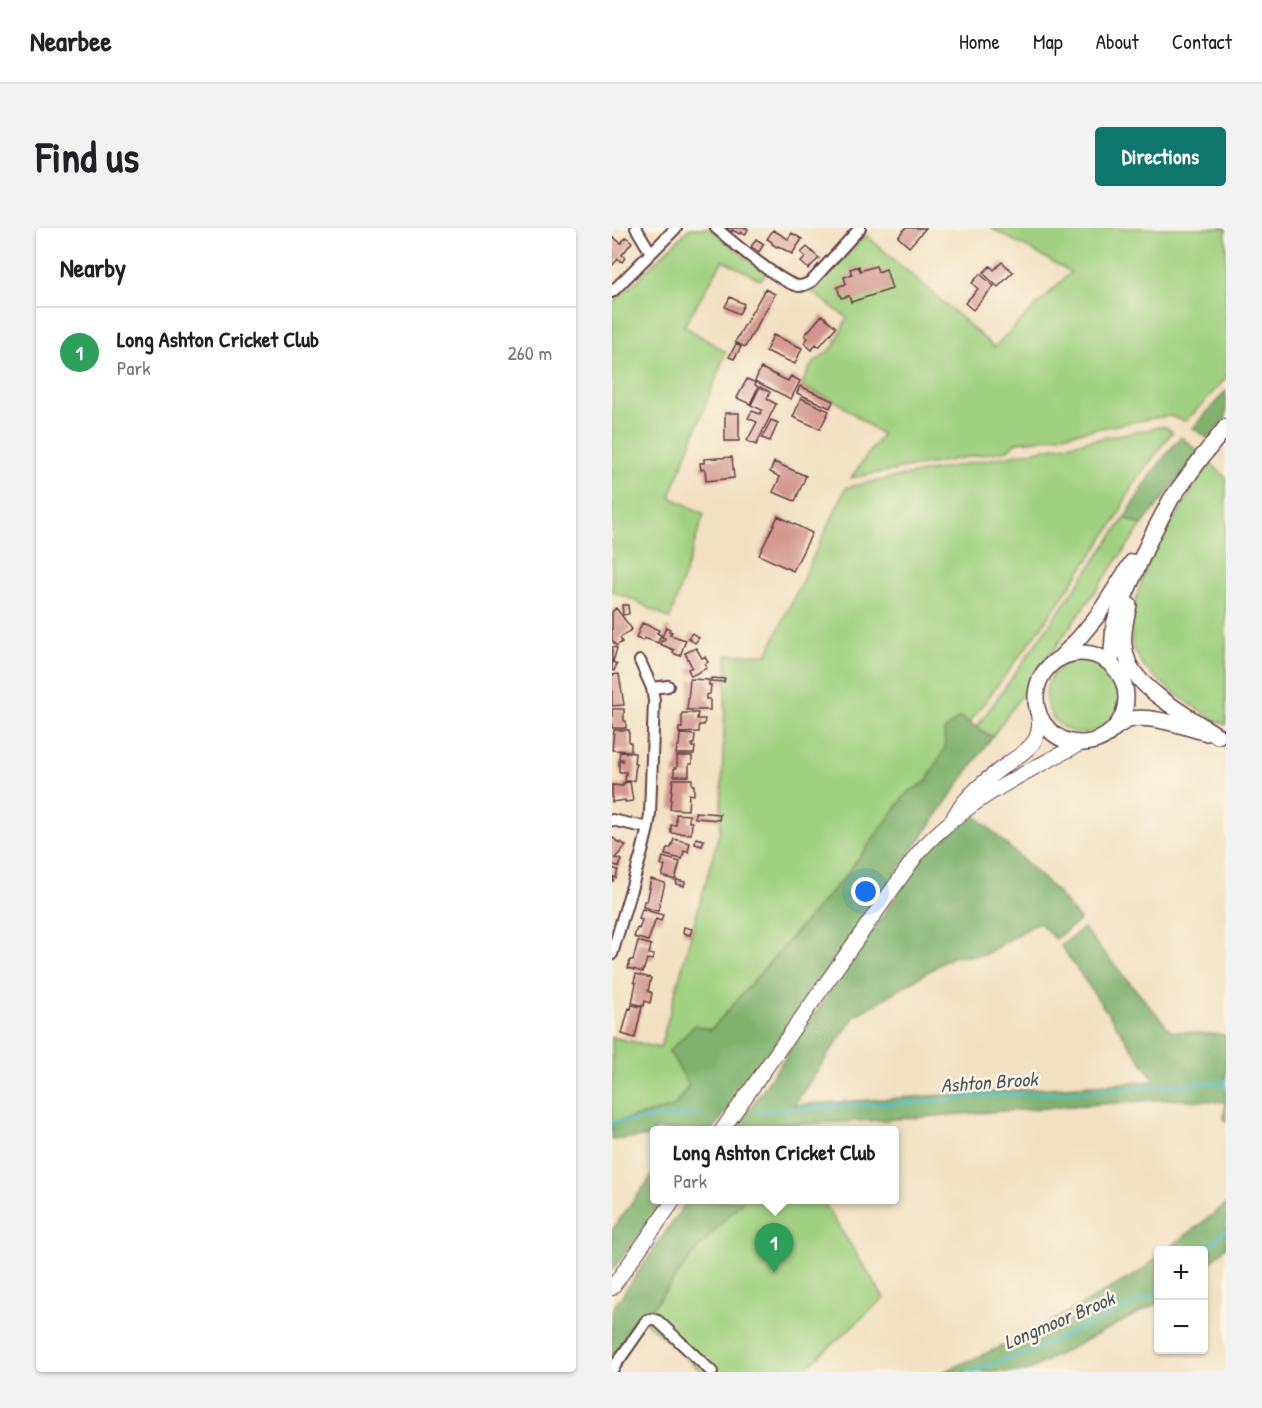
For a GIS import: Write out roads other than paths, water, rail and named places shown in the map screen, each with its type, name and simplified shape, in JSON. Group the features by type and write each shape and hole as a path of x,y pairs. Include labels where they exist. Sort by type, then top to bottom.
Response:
{"highway":[{"path":"1116,727 1124,715 1126,702 1125,688 1115,670 1114,624 1121,604 1171,499 1226,428"},
{"path":"1152,537 1135,558 1098,615 1040,678 1036,690 1040,719 1050,732 1064,741 1080,744 1094,742 1130,719 1140,718 1151,718 1222,738"},
{"path":"1152,537 1132,595 1125,624 1124,645 1129,664 1143,684 1222,738"},
{"path":"1058,660 1071,654 1085,653 1099,657 1129,685 1154,702 1222,738"}],"main road":[{"path":"951,820 962,802 1036,739 1040,727 1036,703"},
{"path":"726,1126 918,853 931,838 951,820 1025,773 1080,744"},
{"path":"612,1288 671,1204"}],"street":[{"path":"636,228 651,253"},
{"path":"612,292 676,228"},
{"path":"716,228 738,247 787,282 797,286 806,285 812,281 860,228"},
{"path":"612,954 642,852 650,814 654,701 652,688 640,661"},
{"path":"652,688 668,686"},
{"path":"612,820 648,828"},
{"path":"612,1370 647,1320 652,1319 658,1321 712,1372"}],"waterway":[{"name":"Longmoor Brook","path":"1226,1081 1223,1082 1226,1088"},
{"name":"Ashton Brook","path":"757,1111 1223,1082"},
{"name":"Ashton Brook","path":"612,1124 700,1114"},
{"name":"Longmoor Brook","path":"1208,1248 1226,1230"},
{"name":"Longmoor Brook","path":"969,1372 1034,1350 1154,1294"}],"place":[{"name":"Long Ashton Cricket Club","path":"774,1273"}]}
